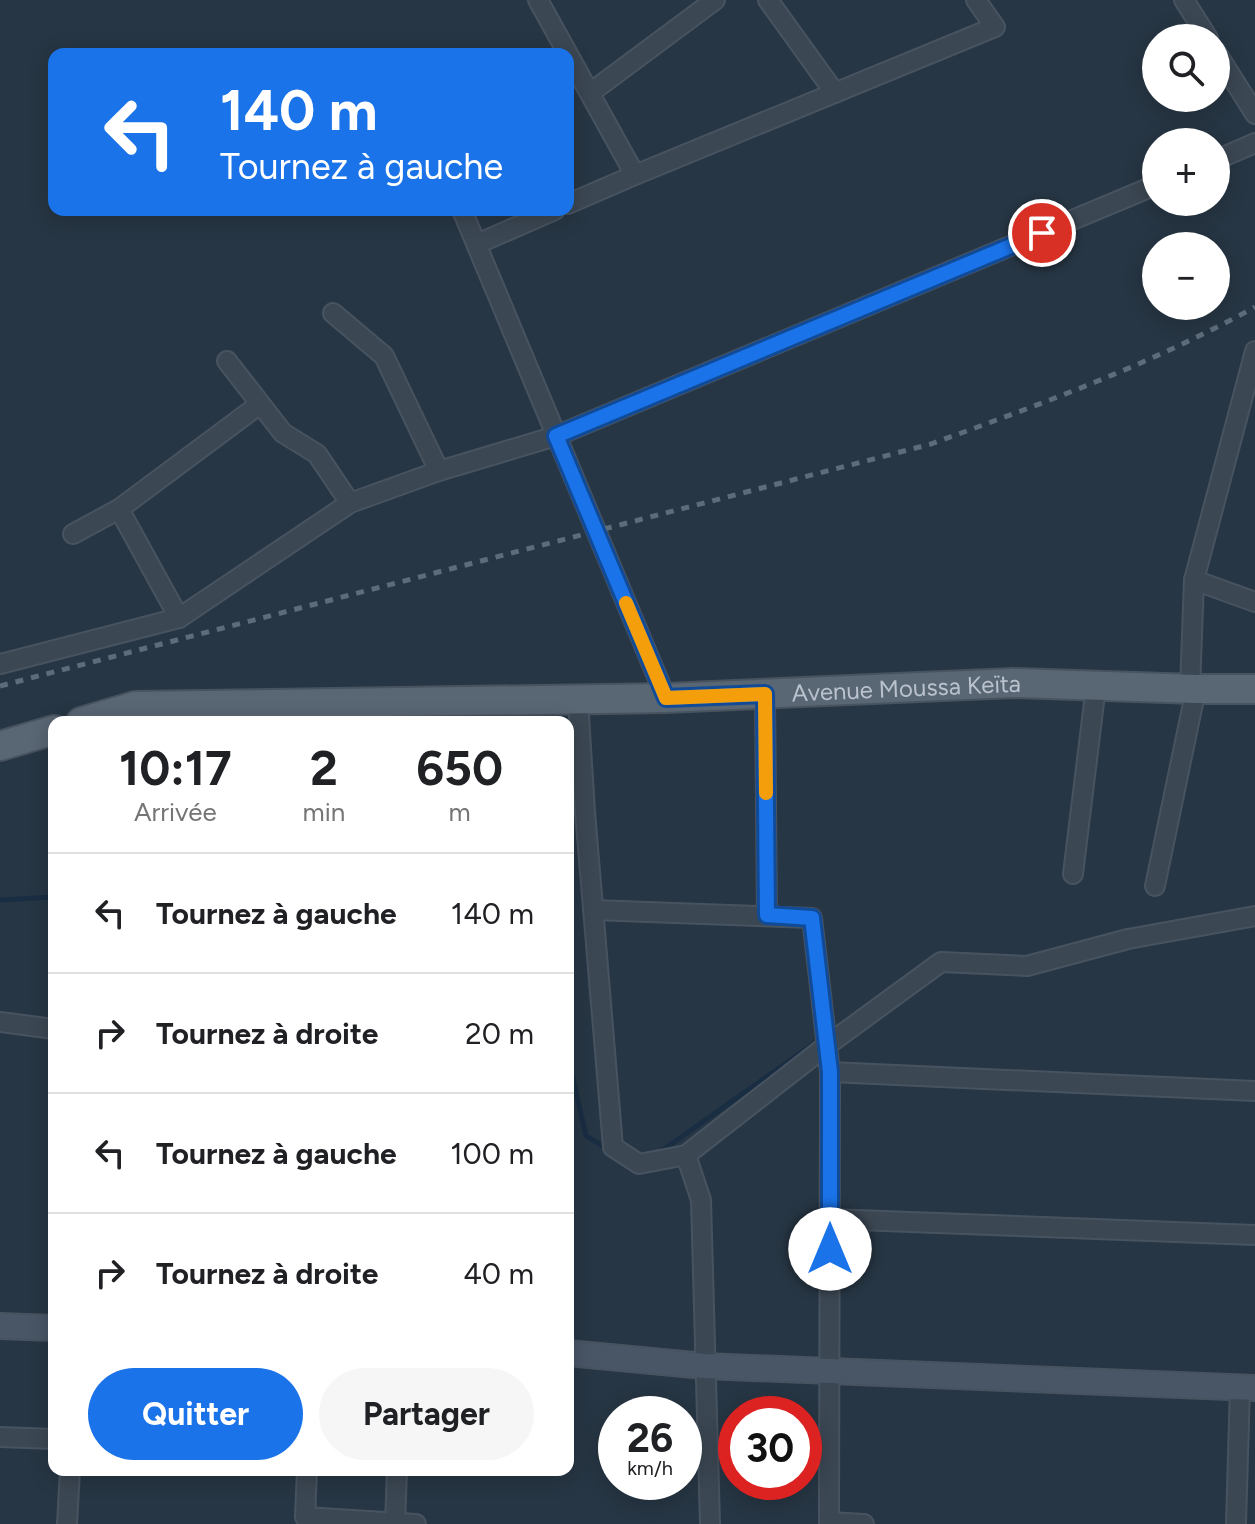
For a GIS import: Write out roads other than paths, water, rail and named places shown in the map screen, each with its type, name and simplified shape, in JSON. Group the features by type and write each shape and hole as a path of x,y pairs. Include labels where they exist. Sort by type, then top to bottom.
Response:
{"main road":[{"name":"Avenue Moussa Keïta","path":"135,714 666,698 1013,683 1255,689"},
{"path":"0,746 48,732"}],"street":[{"path":"538,0 562,48"},
{"path":"590,93 715,0"},
{"path":"768,0 835,93"},
{"path":"574,201 995,27 976,0"},
{"path":"1184,0 1199,24"},
{"path":"574,71 590,93 635,175"},
{"path":"1230,74 1255,114"},
{"path":"1230,154 1255,143"},
{"path":"0,664 179,618 350,503 439,471 556,436 1142,191"},
{"path":"465,216 666,698"},
{"path":"477,244 541,216"},
{"path":"333,313 384,356 439,471"},
{"path":"1155,886 1193,689 1194,580 1255,351"},
{"path":"227,361 283,433 317,454 350,503"},
{"path":"73,534 119,509 260,404"},
{"path":"1235,424 1255,412"},
{"path":"119,509 179,618"},
{"path":"1194,580 1255,602"},
{"path":"1073,874 1096,686"},
{"path":"765,694 767,915"},
{"path":"578,699 577,812 593,910 613,1147 639,1164 686,1155 826,1046 941,962 1027,966 1128,939 1255,916"},
{"path":"593,910 812,918 830,1072 829,1523 864,1524"},
{"path":"0,1022 48,1028"},
{"path":"830,1072 1255,1091"},
{"path":"686,1155 701,1200 710,1524"},
{"path":"830,1219 1255,1235"},
{"path":"0,1326 48,1328"},
{"path":"574,1354 704,1366 1247,1388 1236,1524"},
{"path":"0,1437 48,1439"},
{"path":"67,1524 70,1476"},
{"path":"307,1476 305,1517 416,1524"},
{"path":"395,1523 397,1476"}],"waterway":[{"path":"0,900 48,897"},
{"path":"657,1154 822,1038"},
{"path":"574,1083 586,1136 608,1149"}],"railway":[{"path":"0,686 931,444 1136,365 1255,307"}]}
